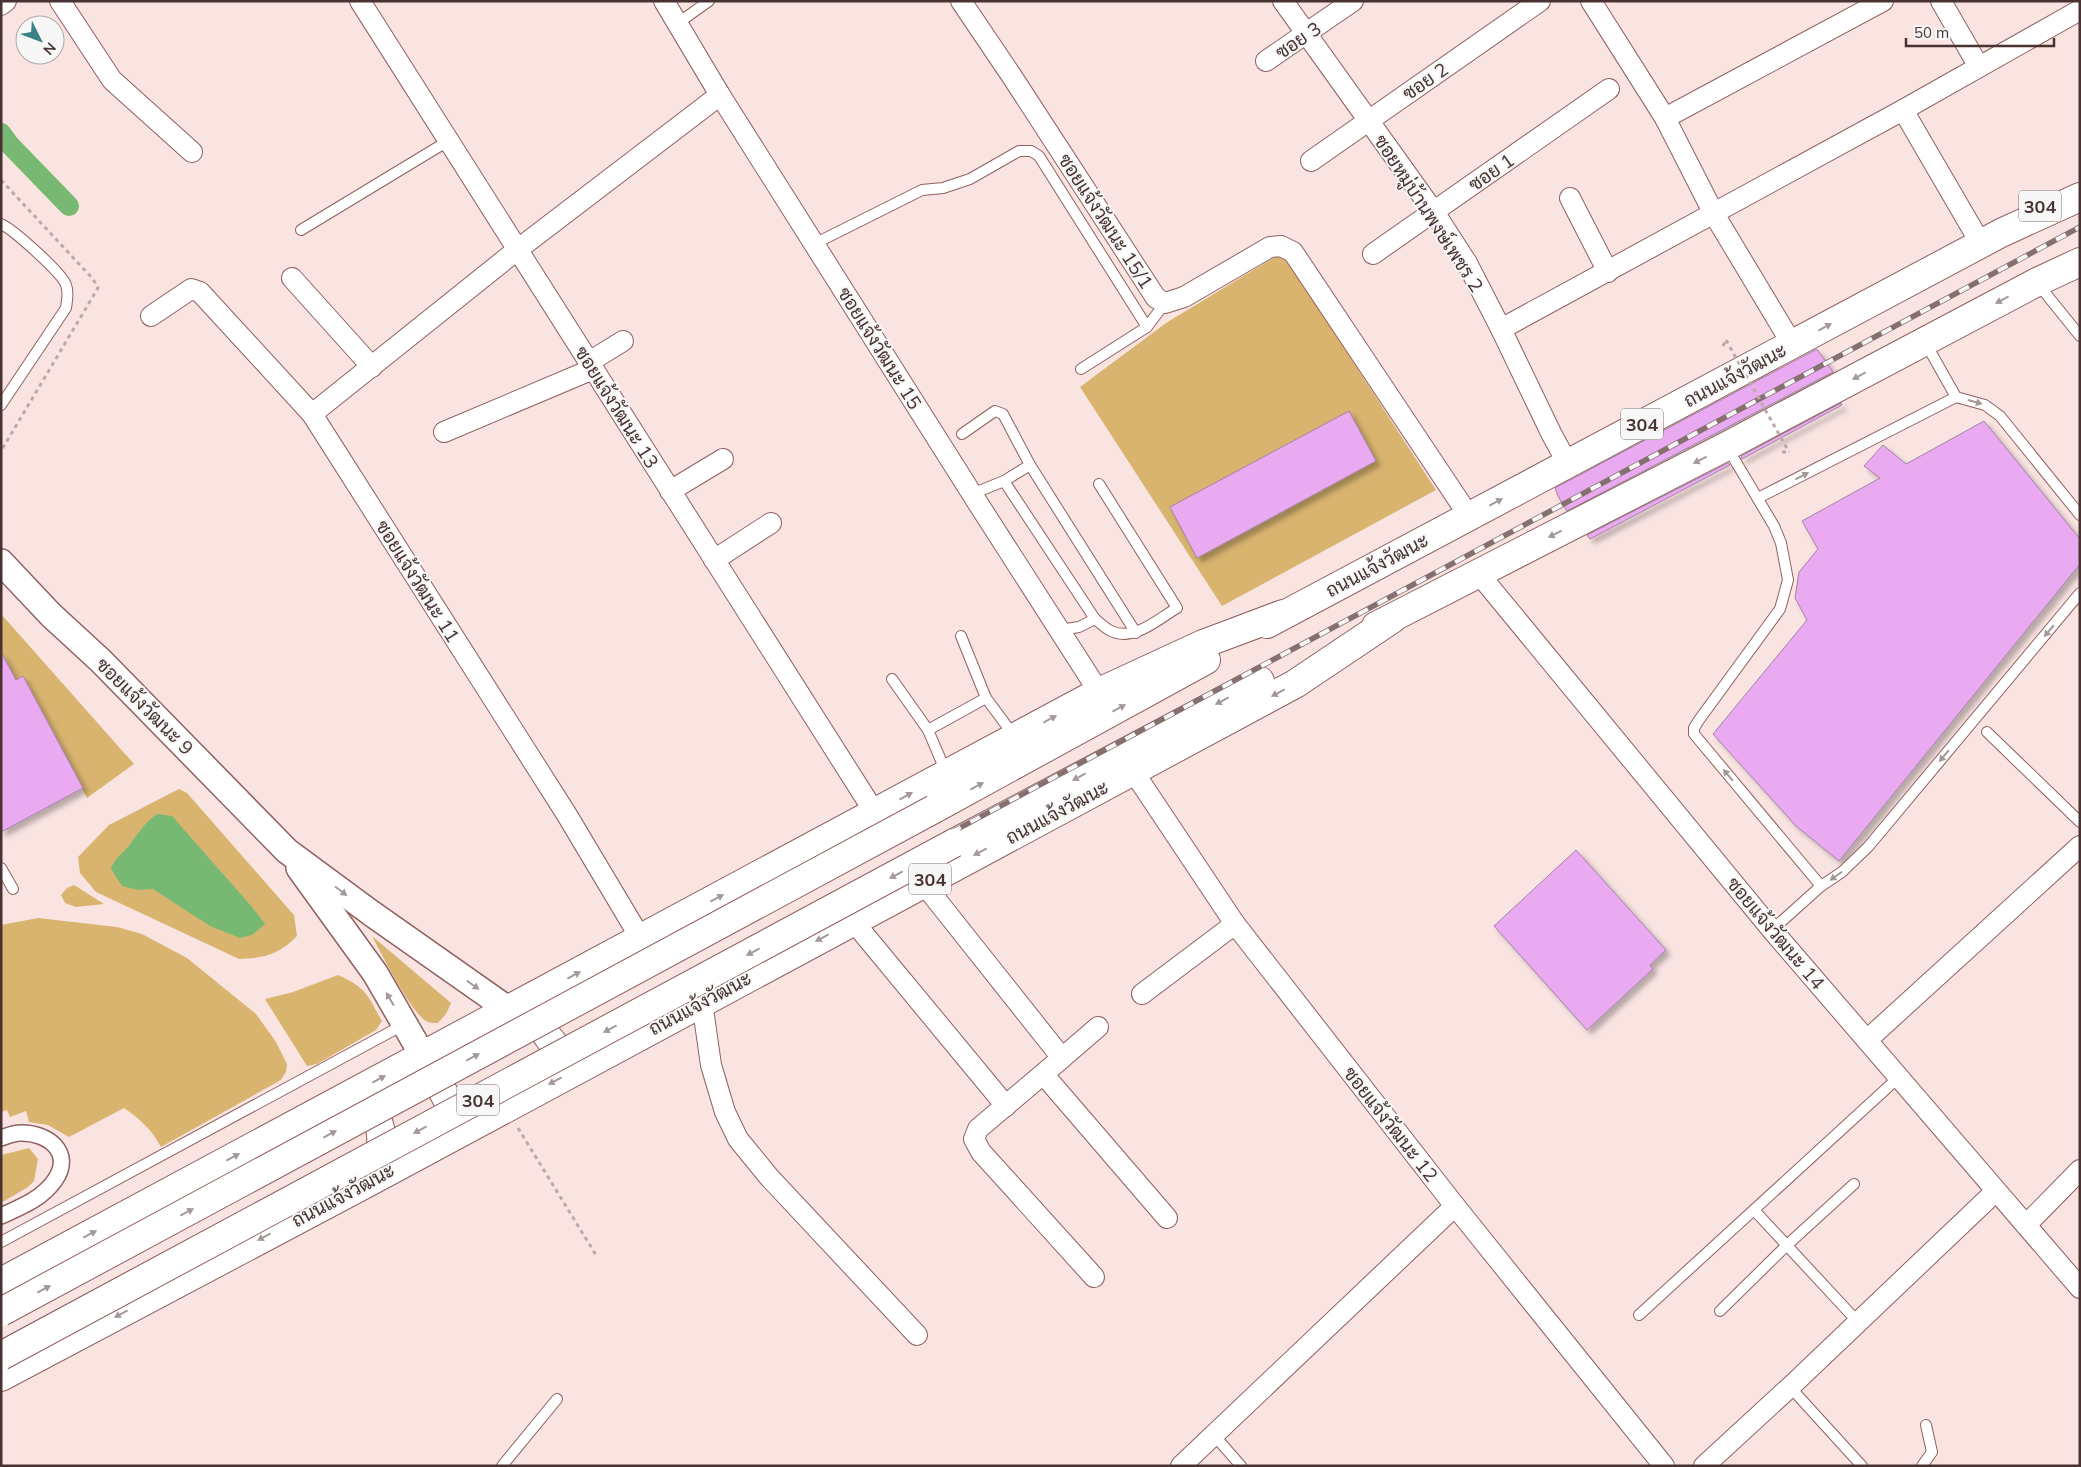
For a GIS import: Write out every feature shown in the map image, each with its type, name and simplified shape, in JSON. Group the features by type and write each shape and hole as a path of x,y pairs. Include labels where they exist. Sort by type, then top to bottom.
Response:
{"main road":[{"name":"ถนนแจ้งวัฒนะ","path":"1991,238 2080,180"},
{"name":"ถนนแจ้งวัฒนะ","path":"1,1312 934,809 1172,679 1283,614 1991,238 2080,197"},
{"name":"ถนนแจ้งวัฒนะ","path":"1,1356 954,843 1283,669 1392,619 1727,446 2074,262"},
{"name":"ถนนแจ้งวัฒนะ","path":"1,1282 1099,692 1203,644 1283,614"},
{"name":"ถนนแจ้งวัฒนะ","path":"1,1377 369,1182 1295,684 1392,619"},
{"path":"548,989 538,1006 541,1020 548,1035 556,1047 568,1057 593,1061"},
{"path":"423,1056 464,1130"},
{"path":"336,1102 354,1101 368,1109 380,1124 382,1139 380,1158 369,1182"}],"street":[{"path":"1,5 6,1"},
{"path":"60,1 112,80 192,152"},
{"name":"ซอยแจ้งวัฒนะ 13","path":"360,1 875,813"},
{"name":"ซอยแจ้งวัฒนะ 15","path":"664,1 720,95 1099,692"},
{"name":"ซอยแจ้งวัฒนะ 15/1","path":"961,1 1156,298 1166,303 1184,297 1270,247 1281,246 1293,252 1469,516"},
{"name":"ซอยหมู่บ้านพงษ์เพชร 2","path":"1283,1 1434,212 1467,263 1568,464"},
{"name":"ซอย 3","path":"1266,61 1354,1"},
{"name":"ซอย 2","path":"1312,161 1540,1"},
{"path":"1591,1 1665,118 1714,214 1792,344"},
{"path":"1665,118 1883,1"},
{"path":"1941,1 1980,67"},
{"path":"1501,329 1980,67 2080,9 2077,1"},
{"name":"ซอย 1","path":"1373,254 1609,89"},
{"path":"312,414 517,250 720,95"},
{"path":"1903,110 1991,238"},
{"path":"1570,198 1608,272"},
{"path":"292,278 372,367"},
{"name":"ซอยแจ้งวัฒนะ 11","path":"151,316 191,289 200,292 312,414 567,816 641,939"},
{"path":"444,432 591,366 623,341"},
{"path":"670,491 723,459"},
{"path":"714,560 771,523"},
{"name":"ซอยแจ้งวัฒนะ 9","path":"1,562 51,615 101,661 288,851 371,913 509,1010"},
{"name":"ซอยแจ้งวัฒนะ 14","path":"1479,574 1772,930 2080,1288"},
{"name":"ซอยแจ้งวัฒนะ 12","path":"1133,771 1235,924 1455,1206 1664,1466"},
{"path":"1867,1040 2080,846"},
{"name":"ซอยแจ้งวัฒนะ 9","path":"288,851 325,906 375,973 423,1056"},
{"path":"924,883 1062,1058"},
{"path":"853,921 1006,1106"},
{"path":"1142,994 1235,924"},
{"path":"702,1002 711,1064 725,1112 738,1139 769,1176 917,1335"},
{"path":"1094,1277 981,1152 974,1140 978,1129 1044,1075 1098,1027"},
{"path":"1044,1075 1167,1218"},
{"path":"1,1138 18,1132 37,1134 57,1146 62,1159 55,1180 34,1201 1,1216"},
{"path":"2026,1225 2080,1170"},
{"path":"1704,1466 1996,1191"},
{"path":"1181,1466 1455,1206"}],"lane":[{"path":"678,23 710,1"},
{"path":"301,230 448,141"},
{"path":"814,244 922,190 943,188 970,179 1016,152 1028,150 1040,156 1147,327"},
{"path":"1,224 60,274 66,285 68,298 66,308 1,405"},
{"path":"2037,282 2080,336"},
{"path":"1081,369 1147,327 1166,303"},
{"path":"1925,341 1956,397"},
{"path":"1758,498 1956,397 1985,405 2000,416 2080,515"},
{"path":"962,434 995,411 1003,414 1030,465 1136,633"},
{"path":"1727,446 1758,498 1781,542 1788,580 1780,609 1699,720 1694,728 1694,732 1821,886"},
{"path":"972,494 1004,481 1030,465"},
{"path":"1004,481 1094,619 1110,631 1136,633 1177,608 1099,484"},
{"path":"1772,930 1821,886 1842,872 1868,847 2080,594"},
{"path":"1060,630 1078,627 1094,619"},
{"path":"962,636 986,698 1015,737"},
{"path":"892,679 928,730 946,773"},
{"path":"928,730 986,698"},
{"path":"1987,732 2080,822"},
{"path":"1,868 13,889"},
{"path":"1,1242 405,1024"},
{"path":"1639,1315 1899,1077"},
{"path":"1720,1311 1786,1246 1854,1184"},
{"path":"1754,1210 1857,1321"},
{"path":"1790,1387 1862,1466"},
{"path":"502,1466 557,1399"},
{"path":"1922,1466 1932,1452 1926,1425"},
{"path":"1214,1434 1240,1466"}],"path":[{"path":"1723,346 1726,340 1789,452 1782,452"},
{"path":"505,1108 596,1255"}],"shaded area":[{"path":"1278,255 1289,263 1436,490 1222,606 1080,387 1166,323"},
{"path":"1,614 134,764 87,798 23,676 16,680 1,652"},
{"path":"179,789 187,793 294,915 297,936 284,947 264,956 239,959 96,892 80,873 78,857 109,825"},
{"path":"157,814 172,816 265,924 252,935 240,938 210,926 153,889 139,890 122,886 111,869 112,866 144,825"},
{"path":"74,885 104,904 76,907 65,903 61,895 67,888"},
{"path":"38,918 117,927 142,934 187,958 256,1014 276,1042 287,1064 286,1072 281,1080 161,1147 145,1125 124,1108 69,1137 48,1125 29,1122 26,1111 10,1117 7,1110 1,1112 1,925"},
{"path":"372,936 451,1003 446,1014 438,1023 426,1021 412,1006"},
{"path":"338,975 361,988 382,1021 376,1030 317,1064 307,1066 265,999 293,992"},
{"path":"29,1148 38,1159 34,1181 28,1187 1,1203 1,1155"}],"building":[{"path":"1817,349 1833,372 1567,511 1555,488"},
{"path":"1841,403 1842,405 1742,459 1741,456"},
{"path":"1349,411 1376,461 1197,558 1170,507"},
{"path":"1984,421 2080,539 2080,564 1839,861 1796,826 1713,734 1807,620 1795,598 1799,572 1818,549 1802,521 1880,478 1864,466 1883,445 1906,464"},
{"path":"1728,463 1730,465 1590,539 1587,535"},
{"path":"1,652 16,680 23,676 83,788 1,832"},
{"path":"1576,850 1666,950 1650,965 1653,969 1587,1030 1494,926"}],"waterway":[{"path":"1,133 9,144 69,206"}],"railway":[{"path":"1,1342 2080,227"}]}
